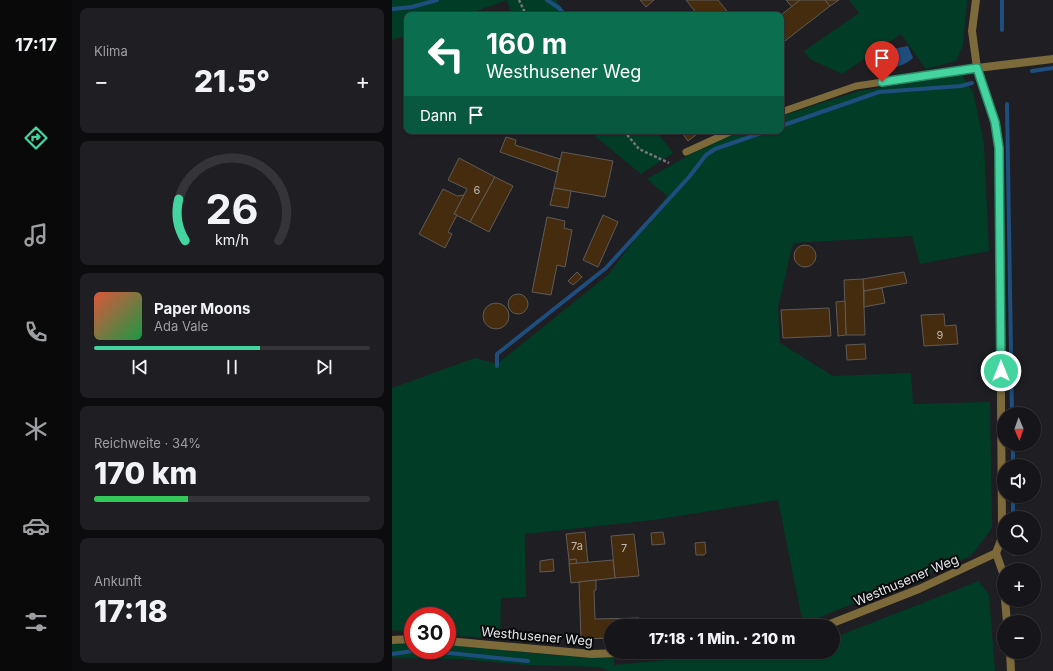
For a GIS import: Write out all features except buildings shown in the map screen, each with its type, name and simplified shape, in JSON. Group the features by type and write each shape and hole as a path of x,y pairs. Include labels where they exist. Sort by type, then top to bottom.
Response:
{"street":[{"path":"976,0 972,31 977,68 995,122 999,148 1002,526 1001,540 996,553 1000,563"},
{"path":"977,68 1053,59"},
{"name":"Westhusener Weg","path":"840,620 919,590 996,553"},
{"path":"392,640 404,639"},
{"name":"Westhusener Weg","path":"456,641 592,654 604,654"},
{"path":"1010,659 1011,671"}],"lane":[{"path":"784,111 856,86 977,68"},
{"path":"686,152 725,134"}],"path":[{"path":"519,0 525,12"},
{"path":"626,134 639,149 669,163"}],"green space":[{"path":"392,0 507,0 473,12 404,12 404,36 392,40"},
{"path":"507,0 556,0 565,12 511,12"},
{"path":"849,0 967,0 963,45 956,61 926,69 901,34 842,74 810,59 804,51 859,13"},
{"path":"962,75 973,92 984,143 989,251 920,264 912,236 793,243 778,307 780,343 833,376 911,373 913,404 990,402 992,528 971,556 815,619 802,619 778,500 653,520 525,534 526,597 501,598 500,639 456,636 456,607 404,607 404,631 392,630 392,388 475,358 497,364 609,274 667,196 647,179 689,155 734,134 784,134 784,115 859,91"},
{"path":"593,134 658,134 673,153 641,174"},
{"path":"979,581 989,595 995,671 609,671 599,667 528,665 456,659 456,645 552,655 604,658 604,659 614,659 614,665 675,659 840,659 840,635"},
{"path":"404,643 404,658 392,658 392,644"}],"water":[{"path":"908,46 913,58 909,61 900,66 889,69 873,68 874,60 888,50"}],"waterway":[{"path":"392,9 412,7 437,0"},
{"path":"547,0 562,12"},
{"path":"1002,0 1002,30"},
{"path":"1032,71 1053,68"},
{"path":"784,125 879,92 961,86 972,83"},
{"path":"1007,104 1012,407"},
{"path":"497,366 497,354 606,268 689,177 706,155 715,149 758,134"},
{"path":"1013,451 1013,459"},
{"path":"1013,503 1013,511"},
{"path":"392,654 420,650 528,661"}],"route":[{"path":"882,82 977,68 987,94 995,122 999,148 1001,371"}]}
